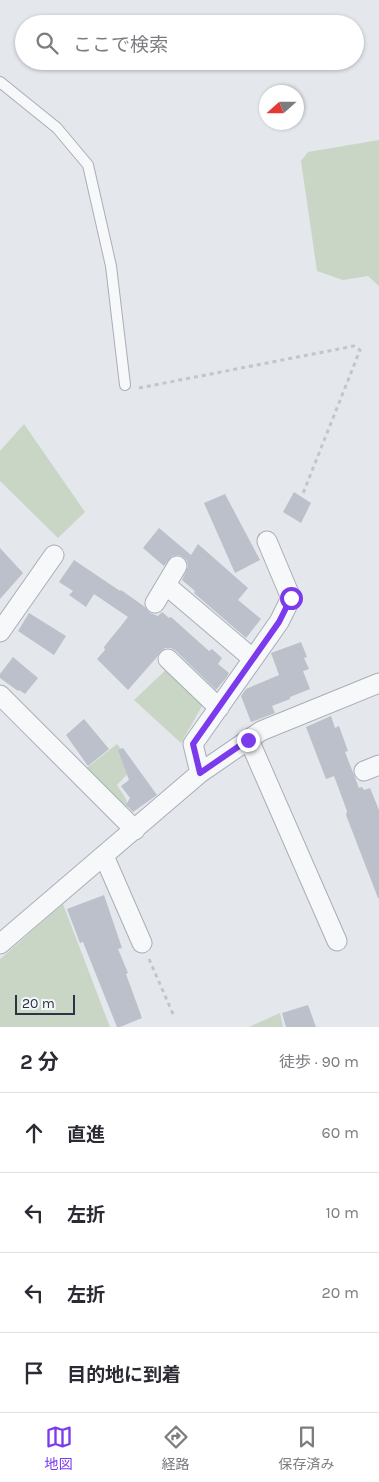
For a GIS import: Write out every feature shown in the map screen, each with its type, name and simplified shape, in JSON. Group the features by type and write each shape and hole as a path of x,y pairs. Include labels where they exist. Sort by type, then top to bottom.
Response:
{"street":[{"path":"200,773 193,744 279,622 291,598 267,541"},
{"path":"0,632 54,555"},
{"path":"154,603 177,566"},
{"path":"166,585 253,659"},
{"path":"168,659 219,708"},
{"path":"0,944 200,773 261,731 379,683"},
{"path":"0,695 135,830"},
{"path":"248,740 337,941"},
{"path":"104,856 142,943"}],"lane":[{"path":"0,82 57,128 88,165 111,266 125,385"}],"path":[{"path":"125,385 125,391 354,346 360,350 302,496"},
{"path":"142,943 173,1014"}],"green space":[{"path":"379,140 379,286 368,276 343,280 317,271 301,161 308,152"},
{"path":"24,424 85,512 58,538 0,481 0,451"},
{"path":"170,666 205,701 181,743 134,700"},
{"path":"117,744 135,766 117,785 128,806 122,812 84,770"},
{"path":"63,904 110,1027 0,1027 0,959"},
{"path":"280,1013 283,1027 249,1027"}],"building":[{"path":"294,492 311,503 301,523 283,512"},
{"path":"225,494 260,560 235,573 204,503"},
{"path":"159,528 191,555 198,544 248,588 238,600 261,619 246,638 194,593 195,591 182,580 188,567 187,561 183,557 178,555 172,556 164,566 143,548"},
{"path":"0,548 23,573 0,599"},
{"path":"74,560 121,590 145,607 150,613 158,616 162,612 169,618 171,617 209,651 212,649 222,658 218,664 229,673 216,690 176,651 171,648 165,648 128,690 97,659 128,617 94,594 86,607 69,595 73,591 59,582"},
{"path":"29,613 66,636 54,655 18,631"},
{"path":"301,642 307,657 304,658 309,669 303,671 310,689 272,706 275,713 251,722 241,696 246,689 279,675 271,653"},
{"path":"13,657 38,678 25,694 0,678 0,674"},
{"path":"331,716 335,728 339,726 348,751 345,752 359,788 362,787 364,790 370,788 379,810 379,898 346,815 347,811 334,776 326,779 306,727"},
{"path":"84,719 109,749 88,766 66,735"},
{"path":"123,748 157,795 133,812 126,805 130,798 121,786 129,780 118,750"},
{"path":"104,895 122,948 118,949 128,973 126,974 142,1018 120,1027 117,1027 83,942 80,943 67,909"},
{"path":"308,1005 316,1027 286,1027 282,1013"}],"route":[{"path":"248,740 200,773 193,744 279,622 291,598"}]}
